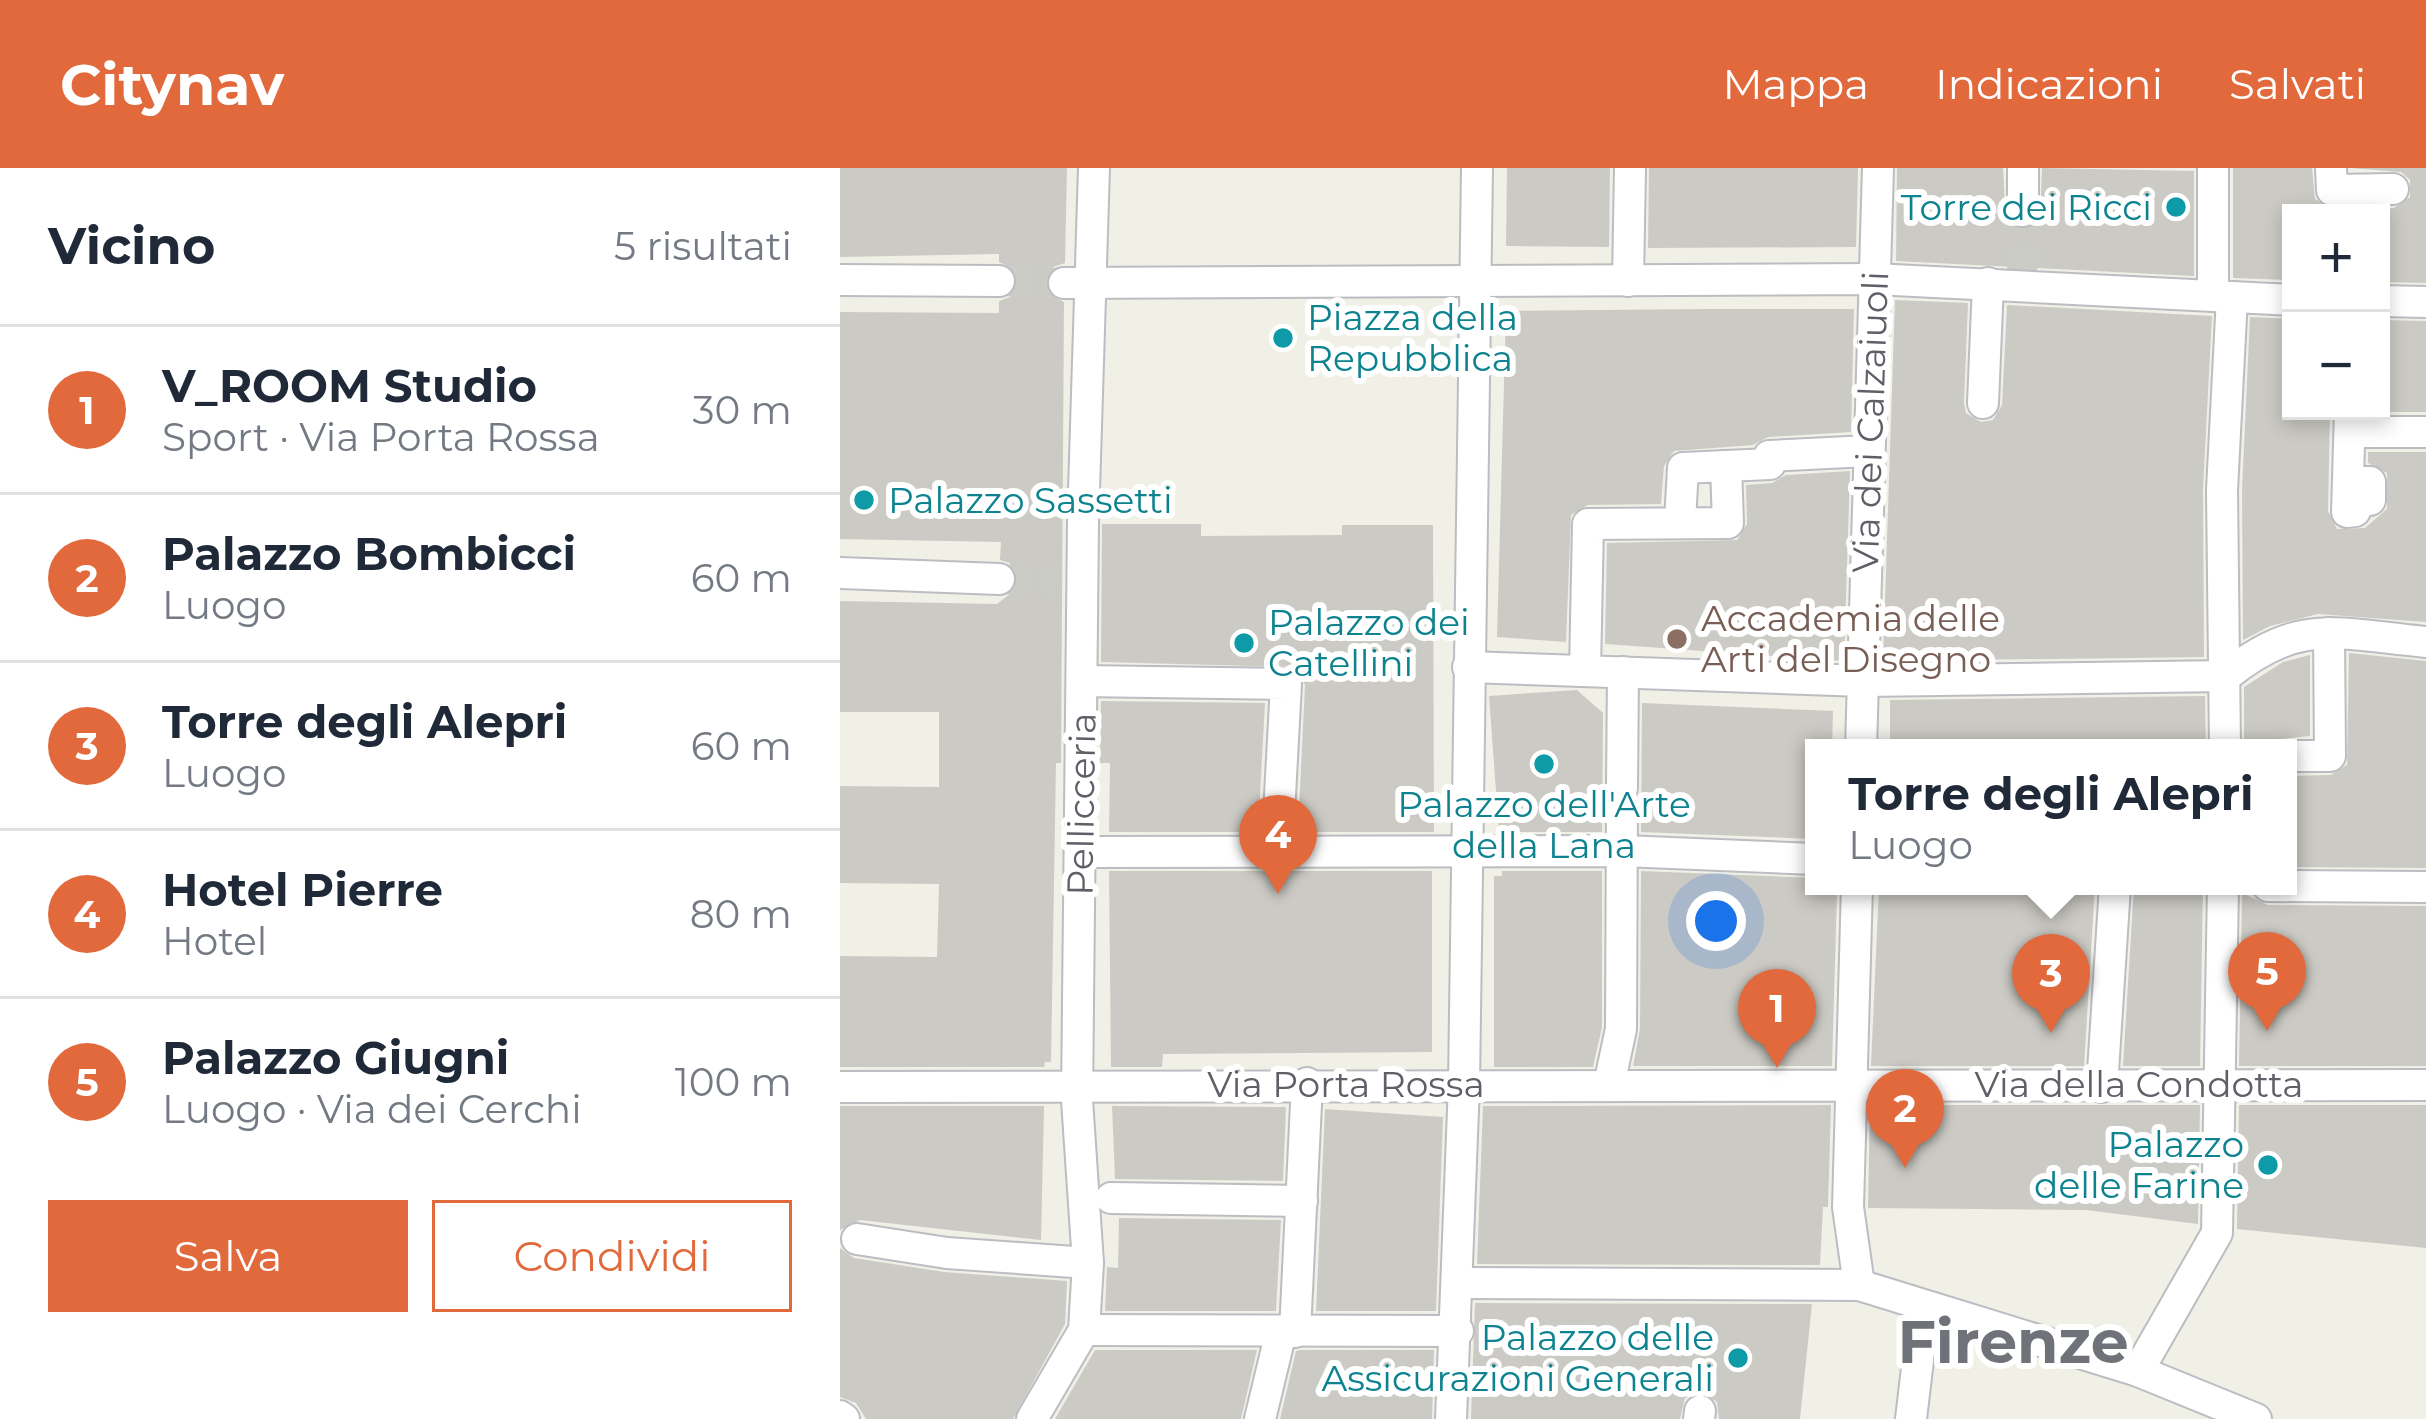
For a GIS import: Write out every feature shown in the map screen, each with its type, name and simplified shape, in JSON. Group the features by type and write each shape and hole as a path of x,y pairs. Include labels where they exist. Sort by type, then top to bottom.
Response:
{"street":[{"name":"Pellicceria","path":"1094,168 1078,283 1083,523 1071,582 1082,681 1078,1085 1088,1263 1099,1330"},
{"path":"1451,1419 1460,1283 1477,168"},
{"path":"1628,281 1630,168"},
{"name":"Via dei Calzaiuoli","path":"1861,739 1878,168"},
{"path":"2023,168 2023,211"},
{"path":"2213,168 2223,296 2225,739"},
{"path":"2331,168 2332,190 2393,189"},
{"path":"840,280 998,281"},
{"path":"1078,283 2022,280 2282,299"},
{"path":"1983,403 1988,283"},
{"path":"2390,302 2426,302"},
{"path":"2348,482 2350,422 2426,432"},
{"path":"1680,521 1683,468 1770,464 1769,456 1868,451"},
{"path":"1585,671 1588,524 1728,523 1726,466"},
{"path":"840,573 988,578"},
{"path":"1468,667 1863,681 2223,678 2274,641 2332,634 2426,642"},
{"path":"2297,756 2330,756 2332,634"},
{"path":"1609,1085 1621,1029 1623,672"},
{"path":"1082,681 1286,684 1277,851"},
{"path":"1081,852 1622,851 1805,859"},
{"path":"2297,886 2426,887"},
{"path":"1857,895 1848,1207 1859,1285"},
{"path":"2102,1087 2114,895"},
{"path":"2138,1371 2218,1227 2223,895"},
{"path":"1260,1419 1288,1332 1302,1201 1307,1083"},
{"name":"Via Porta Rossa","path":"840,1087 1851,1083"},
{"name":"Via della Condotta","path":"1851,1083 2426,1085"},
{"path":"1111,1198 1302,1201"},
{"path":"857,1239 1088,1263"},
{"path":"1460,1283 1859,1285 1924,1309 2138,1371 2256,1419"},
{"path":"1911,1419 1924,1309"},
{"path":"1033,1416 1099,1330 1458,1331"}],"building":[{"path":"840,168 1067,168 1065,263 1053,267 1045,282 1048,294 1064,302 1061,763 1056,763 1051,1062 1044,1067 840,1067 840,956 937,957 939,884 840,883 840,786 939,787 939,712 840,712 840,601 997,604 1015,590 1018,579 1010,563 1000,560 1001,542 840,539 840,312 999,313 999,301 1010,297 1018,282 1015,270 999,262 999,254 840,257"},
{"path":"1507,168 1610,168 1609,247 1506,246"},
{"path":"1649,168 1858,168 1856,247 1648,248"},
{"path":"1897,168 2003,168 2006,220 2022,230 2040,220 2042,168 2194,171 2194,276 1896,261"},
{"path":"2233,168 2312,168 2315,199 2324,204 2282,204 2282,280 2233,278"},
{"path":"2351,168 2426,168 2426,283 2390,282 2390,208 2410,197 2410,180 2401,172"},
{"path":"1895,300 1968,303 1964,403 1966,413 1981,422 1993,420 2002,405 2007,305 2212,316 2203,489 2204,657 1883,661"},
{"path":"1854,309 1851,432 1768,437 1753,445 1674,451 1664,466 1661,504 1588,505 1571,515 1566,642 1497,637 1506,311"},
{"path":"2250,317 2282,319 2282,420 2330,420 2328,511 2337,529 2365,528 2387,509 2387,473 2368,463 2368,452 2426,452 2426,622 2318,614 2270,626 2243,640 2242,490"},
{"path":"2390,320 2426,321 2426,412 2390,412"},
{"path":"1850,471 1844,661 1605,644 1607,543 1737,540 1747,524 1746,485 1772,483 1786,475"},
{"path":"1102,524 1201,524 1201,536 1342,535 1342,525 1433,525 1434,832 1298,832 1305,685 1295,667 1101,662"},
{"path":"2349,653 2426,661 2426,868 2297,867 2297,776 2331,775 2347,765"},
{"path":"2310,655 2310,736 2244,739 2244,687 2283,662"},
{"name":"Palazzo dell'Arte della Lana","path":"1577,690 1603,713 1602,832 1499,832 1489,696"},
{"path":"2205,696 2206,739 1890,739 1890,700"},
{"path":"1101,701 1265,703 1258,832 1109,832 1110,763 1100,763"},
{"path":"1642,703 1833,711 1832,739 1805,739 1805,839 1641,832"},
{"path":"1109,871 1432,871 1432,1052 1163,1054 1162,1067 1111,1067"},
{"path":"1502,871 1602,871 1602,1027 1593,1067 1494,1067 1494,876 1502,876"},
{"path":"1641,871 1805,878 1805,895 1837,895 1832,1066 1633,1066 1640,1029"},
{"path":"1879,895 2094,895 2084,1066 1871,1066"},
{"path":"2133,895 2203,895 2200,1066 2123,1066"},
{"path":"2242,895 2268,905 2426,906 2426,1066 2239,1066"},
{"path":"1831,1105 1828,1207 1823,1207 1820,1265 1477,1264 1483,1106"},
{"path":"1870,1105 2200,1105 2198,1224 2086,1210 1868,1208"},
{"path":"2239,1105 2426,1105 2426,1248 2237,1229"},
{"path":"840,1106 1044,1106 1041,1240 860,1220 840,1230"},
{"path":"1112,1106 1286,1107 1283,1181 1115,1179"},
{"path":"1325,1109 1443,1117 1436,1311 1316,1311"},
{"path":"1119,1218 1281,1220 1276,1311 1105,1311 1107,1267 1118,1268"},
{"path":"840,1248 854,1258 944,1272 1067,1281 1065,1324 1013,1419 866,1419 856,1403 840,1397"},
{"path":"1475,1303 1812,1304 1800,1419 1719,1419 1717,1402 1701,1392 1685,1398 1680,1419 1471,1419"},
{"path":"1095,1350 1257,1350 1241,1419 1055,1419"},
{"path":"1434,1350 1432,1419 1280,1419 1296,1351"}],"tunnel":[{"path":"2022,276 2023,211"},
{"path":"999,281 1064,283"},
{"path":"999,579 1059,581"}],"place":[{"name":"Torre dei Ricci","path":"2176,207"},
{"name":"Piazza della Repubblica","path":"1283,338"},
{"name":"Palazzo Sassetti","path":"864,500"},
{"name":"Accademia delle Arti del Disegno","path":"1677,639"},
{"name":"Palazzo dei Catellini","path":"1244,643"},
{"name":"Palazzo dell'Arte della Lana","path":"1544,764"},
{"name":"Hotel Pierre","path":"1278,894"},
{"name":"Palazzo Giugni","path":"2267,1031"},
{"name":"Torre degli Alepri","path":"2051,1033"},
{"name":"V_ROOM Studio","path":"1777,1068"},
{"name":"Palazzo delle Farine","path":"2268,1165"},
{"name":"Palazzo Bombicci","path":"1905,1168"},
{"name":"Palazzo delle Assicurazioni Generali","path":"1738,1358"}],"district":[{"name":"Firenze","path":"2013,1341"}]}
